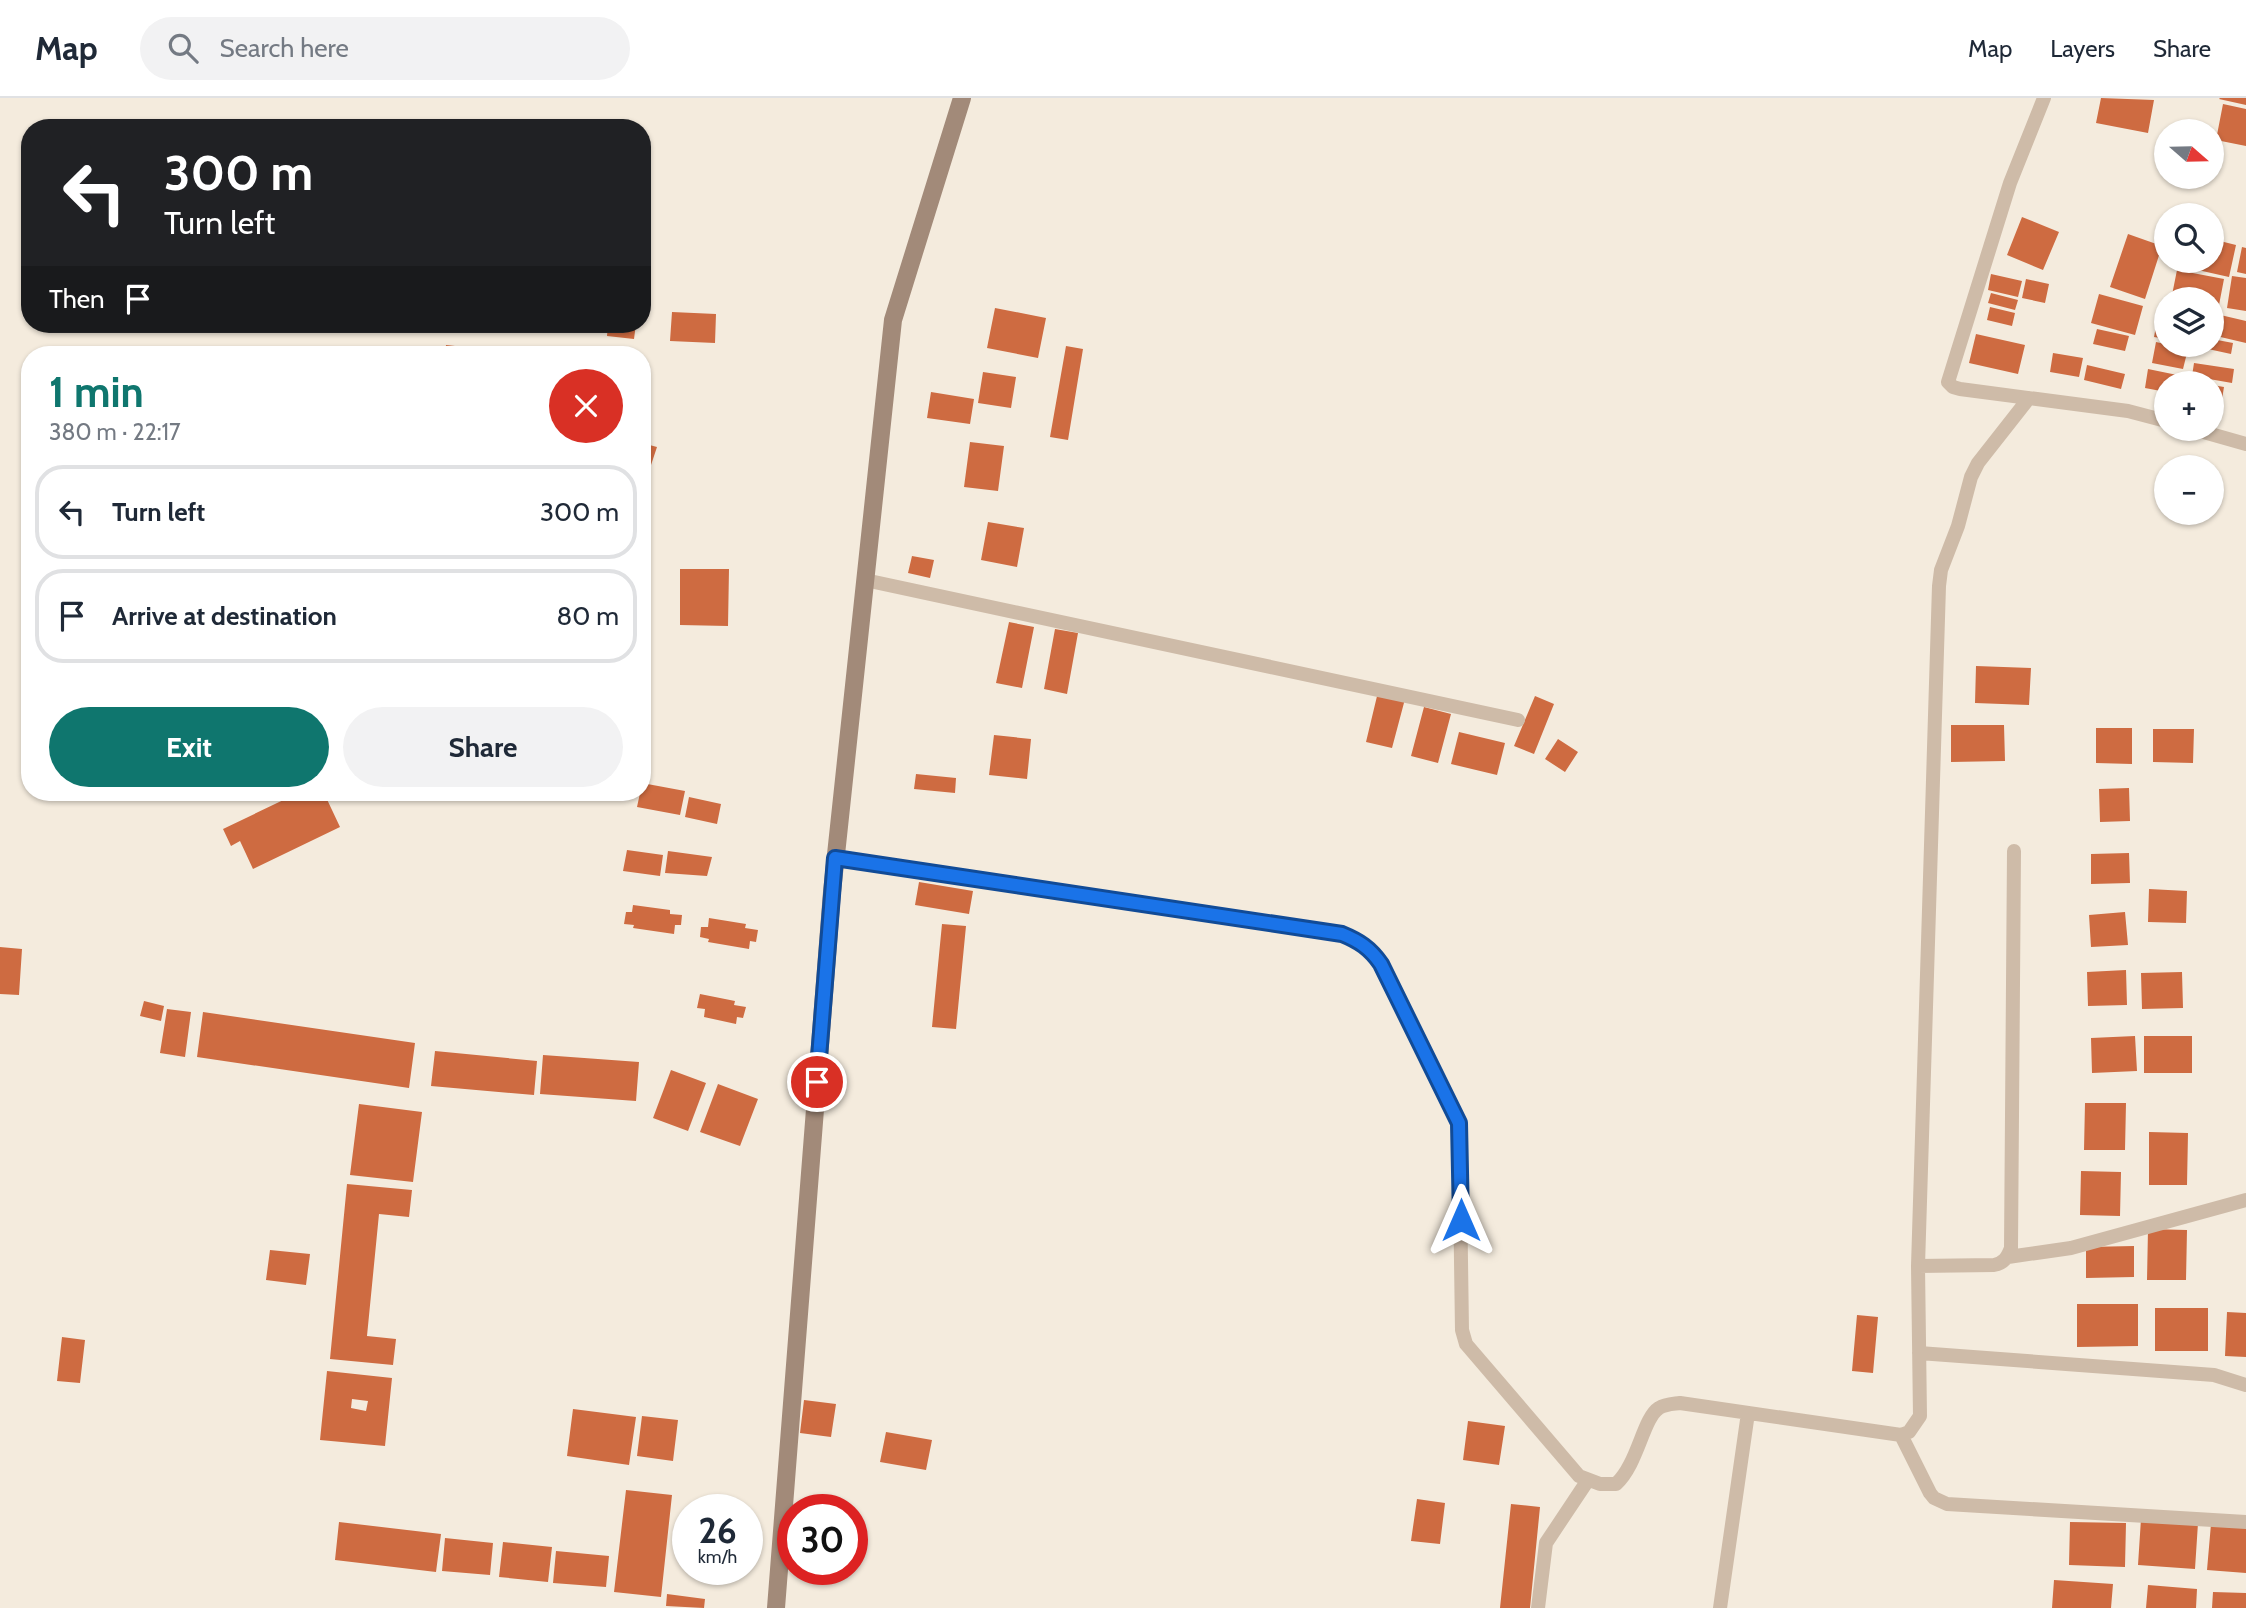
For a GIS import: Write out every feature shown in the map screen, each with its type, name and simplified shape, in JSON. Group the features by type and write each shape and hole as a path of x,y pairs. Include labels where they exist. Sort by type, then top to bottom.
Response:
{"main road":[{"path":"776,1608 835,858 893,320 962,98"}],"street":[{"path":"2044,98 2010,183 1948,382 1952,387 1960,389 2128,411 2154,418"},
{"path":"835,858 1342,934 1365,946 1381,964 1459,1123 1462,1330 1466,1344 1579,1476 1600,1484 1616,1484 1631,1466 1651,1417 1658,1408 1680,1403 1901,1435 1909,1432 1920,1416 1918,1266 1938,586 1971,477 1978,463 2029,398"},
{"path":"2224,438 2246,444"},
{"path":"865,580 1518,720"},
{"path":"1918,1266 2002,1264 2011,1248 2014,851"},
{"path":"2008,1257 2071,1248 2246,1199"},
{"path":"1919,1353 2214,1375 2246,1385"},
{"path":"1720,1608 1748,1413"},
{"path":"1901,1435 1930,1493 1947,1504 2246,1522"},
{"path":"1538,1608 1546,1543 1588,1480"}],"building":[{"path":"2101,98 2154,100 2148,133 2096,123"},
{"path":"2246,98 2246,105 2219,99"},
{"path":"2223,104 2246,109 2246,146 2224,142 2224,119 2220,119"},
{"path":"2022,217 2059,232 2043,270 2007,255"},
{"path":"2128,234 2154,243 2154,271 2145,299 2110,287"},
{"path":"2224,242 2236,245 2229,277 2211,273 2224,273"},
{"path":"2242,247 2246,248 2246,274 2237,272"},
{"path":"2176,273 2224,279 2222,287 2174,287"},
{"path":"1991,274 2022,281 2018,297 1988,290"},
{"path":"2232,276 2246,278 2246,311 2227,308"},
{"path":"2026,279 2049,284 2045,303 2022,298"},
{"path":"1991,293 2018,300 2015,310 1988,303"},
{"path":"2099,294 2143,306 2135,335 2091,323"},
{"path":"1990,307 2015,313 2012,326 1987,320"},
{"path":"995,308 1046,318 1038,358 987,348"},
{"path":"672,312 716,314 715,343 670,341"},
{"path":"2224,316 2246,321 2246,343 2224,338"},
{"path":"2097,329 2129,336 2125,351 2093,344"},
{"path":"607,333 635,333 634,339 607,336"},
{"path":"1976,334 2025,345 2018,374 1969,363"},
{"path":"2224,341 2233,343 2231,354 2224,352"},
{"path":"1066,346 1083,349 1068,440 1050,437"},
{"path":"2154,352 2154,357 2186,357 2183,369 2152,363"},
{"path":"2053,353 2083,358 2079,377 2050,372"},
{"path":"2194,363 2234,369 2232,383 2224,382 2224,371 2193,371"},
{"path":"2087,365 2125,374 2121,389 2084,380"},
{"path":"2148,369 2158,371 2154,371 2154,390 2145,388"},
{"path":"983,372 1016,377 1011,408 978,403"},
{"path":"931,392 974,399 970,424 927,418"},
{"path":"970,442 1004,446 998,491 964,487"},
{"path":"651,445 657,447 651,465"},
{"path":"988,522 1024,528 1017,567 981,560"},
{"path":"912,556 934,560 930,578 908,573"},
{"path":"680,569 729,569 728,626 680,625"},
{"path":"1009,622 1034,627 1022,688 996,683"},
{"path":"1055,629 1078,633 1067,694 1044,689"},
{"path":"1976,666 2031,668 2029,705 1975,703"},
{"path":"1378,692 1405,699 1392,748 1366,742"},
{"path":"1535,696 1554,704 1534,754 1514,746"},
{"path":"1424,707 1451,714 1438,763 1411,756"},
{"path":"1951,725 2004,725 2005,761 1951,762"},
{"path":"2096,728 2132,728 2132,764 2096,763"},
{"path":"2153,729 2194,729 2193,763 2153,762"},
{"path":"1459,732 1505,743 1497,775 1451,764"},
{"path":"994,735 1031,739 1027,779 989,775"},
{"path":"1558,739 1578,752 1565,772 1545,759"},
{"path":"916,774 956,778 955,793 914,789"},
{"path":"651,785 685,791 680,815 637,807 638,801 651,801"},
{"path":"2129,788 2130,821 2100,822 2099,789"},
{"path":"689,797 721,804 717,824 685,817"},
{"path":"281,801 328,801 340,827 253,869 240,841 231,846 223,829"},
{"path":"627,850 663,855 660,876 623,871"},
{"path":"668,851 712,857 707,876 665,873"},
{"path":"2129,853 2130,883 2091,884 2091,854"},
{"path":"919,882 973,891 969,914 915,905"},
{"path":"2149,889 2187,891 2186,923 2148,922"},
{"path":"633,905 670,910 670,914 682,915 681,925 675,925 674,934 633,928 634,925 624,924 626,912 632,912"},
{"path":"2125,912 2128,945 2091,947 2089,915"},
{"path":"709,918 746,924 745,928 758,930 756,942 750,941 749,949 708,942 709,939 700,937 701,927 708,927"},
{"path":"942,924 966,926 956,1029 932,1027"},
{"path":"0,947 22,949 19,995 0,994"},
{"path":"2126,970 2127,1005 2088,1006 2087,972"},
{"path":"2182,972 2183,1008 2142,1009 2141,973"},
{"path":"700,994 735,1001 734,1005 746,1007 743,1018 737,1017 736,1024 704,1017 705,1009 697,1008"},
{"path":"144,1001 164,1006 161,1021 140,1016"},
{"path":"167,1009 191,1012 185,1057 160,1053"},
{"path":"203,1012 415,1043 409,1088 197,1057"},
{"path":"2135,1036 2137,1071 2092,1073 2091,1038"},
{"path":"2144,1036 2192,1036 2192,1073 2144,1073"},
{"path":"435,1051 537,1061 534,1095 431,1086"},
{"path":"543,1055 639,1062 636,1101 540,1094"},
{"path":"671,1070 706,1083 688,1131 653,1118"},
{"path":"718,1084 758,1099 740,1146 700,1132"},
{"path":"2085,1103 2126,1103 2125,1150 2084,1150"},
{"path":"359,1104 422,1112 413,1182 350,1175"},
{"path":"2149,1132 2188,1133 2187,1185 2149,1185"},
{"path":"2081,1171 2121,1172 2120,1216 2080,1215"},
{"path":"347,1184 412,1190 409,1217 379,1214 367,1336 396,1339 393,1365 330,1359"},
{"path":"2148,1229 2187,1230 2186,1280 2147,1280"},
{"path":"2134,1246 2134,1277 2086,1278 2086,1247"},
{"path":"270,1250 310,1254 306,1285 266,1280"},
{"path":"2077,1304 2138,1304 2138,1346 2077,1347"},
{"path":"2155,1308 2208,1308 2208,1351 2155,1351"},
{"path":"2227,1312 2246,1313 2246,1357 2225,1356"},
{"path":"1857,1315 1878,1317 1873,1373 1852,1371"},
{"path":"62,1337 85,1340 80,1383 57,1381"},
{"path":"327,1371 392,1378 385,1446 320,1440","holes":["352,1399 368,1401 366,1411 351,1408"]},
{"path":"804,1400 836,1404 831,1437 800,1433"},
{"path":"573,1409 636,1417 629,1465 567,1456"},
{"path":"642,1416 678,1420 673,1461 637,1456"},
{"path":"1468,1421 1505,1426 1499,1465 1463,1460"},
{"path":"886,1432 932,1440 926,1470 880,1462"},
{"path":"626,1490 672,1495 661,1597 614,1592"},
{"path":"1417,1499 1445,1503 1440,1544 1411,1541"},
{"path":"1511,1504 1540,1507 1530,1608 1500,1608"},
{"path":"2141,1519 2198,1523 2195,1569 2138,1565"},
{"path":"339,1522 441,1534 436,1572 335,1560"},
{"path":"2070,1522 2126,1523 2125,1567 2069,1565"},
{"path":"2211,1524 2246,1527 2246,1573 2207,1570"},
{"path":"445,1538 493,1543 490,1575 442,1571"},
{"path":"503,1542 552,1547 548,1582 499,1577"},
{"path":"556,1551 609,1556 606,1587 553,1583"},
{"path":"2054,1580 2113,1584 2111,1608 2052,1608"},
{"path":"2148,1585 2197,1589 2196,1608 2146,1608"},
{"path":"2213,1592 2246,1593 2246,1608 2212,1608"},
{"path":"667,1594 705,1599 704,1608 666,1606"}],"route":[{"path":"817,1082 835,858 1342,934 1359,941 1372,951 1381,964 1454,1110 1461,1138 1461,1220"}]}
